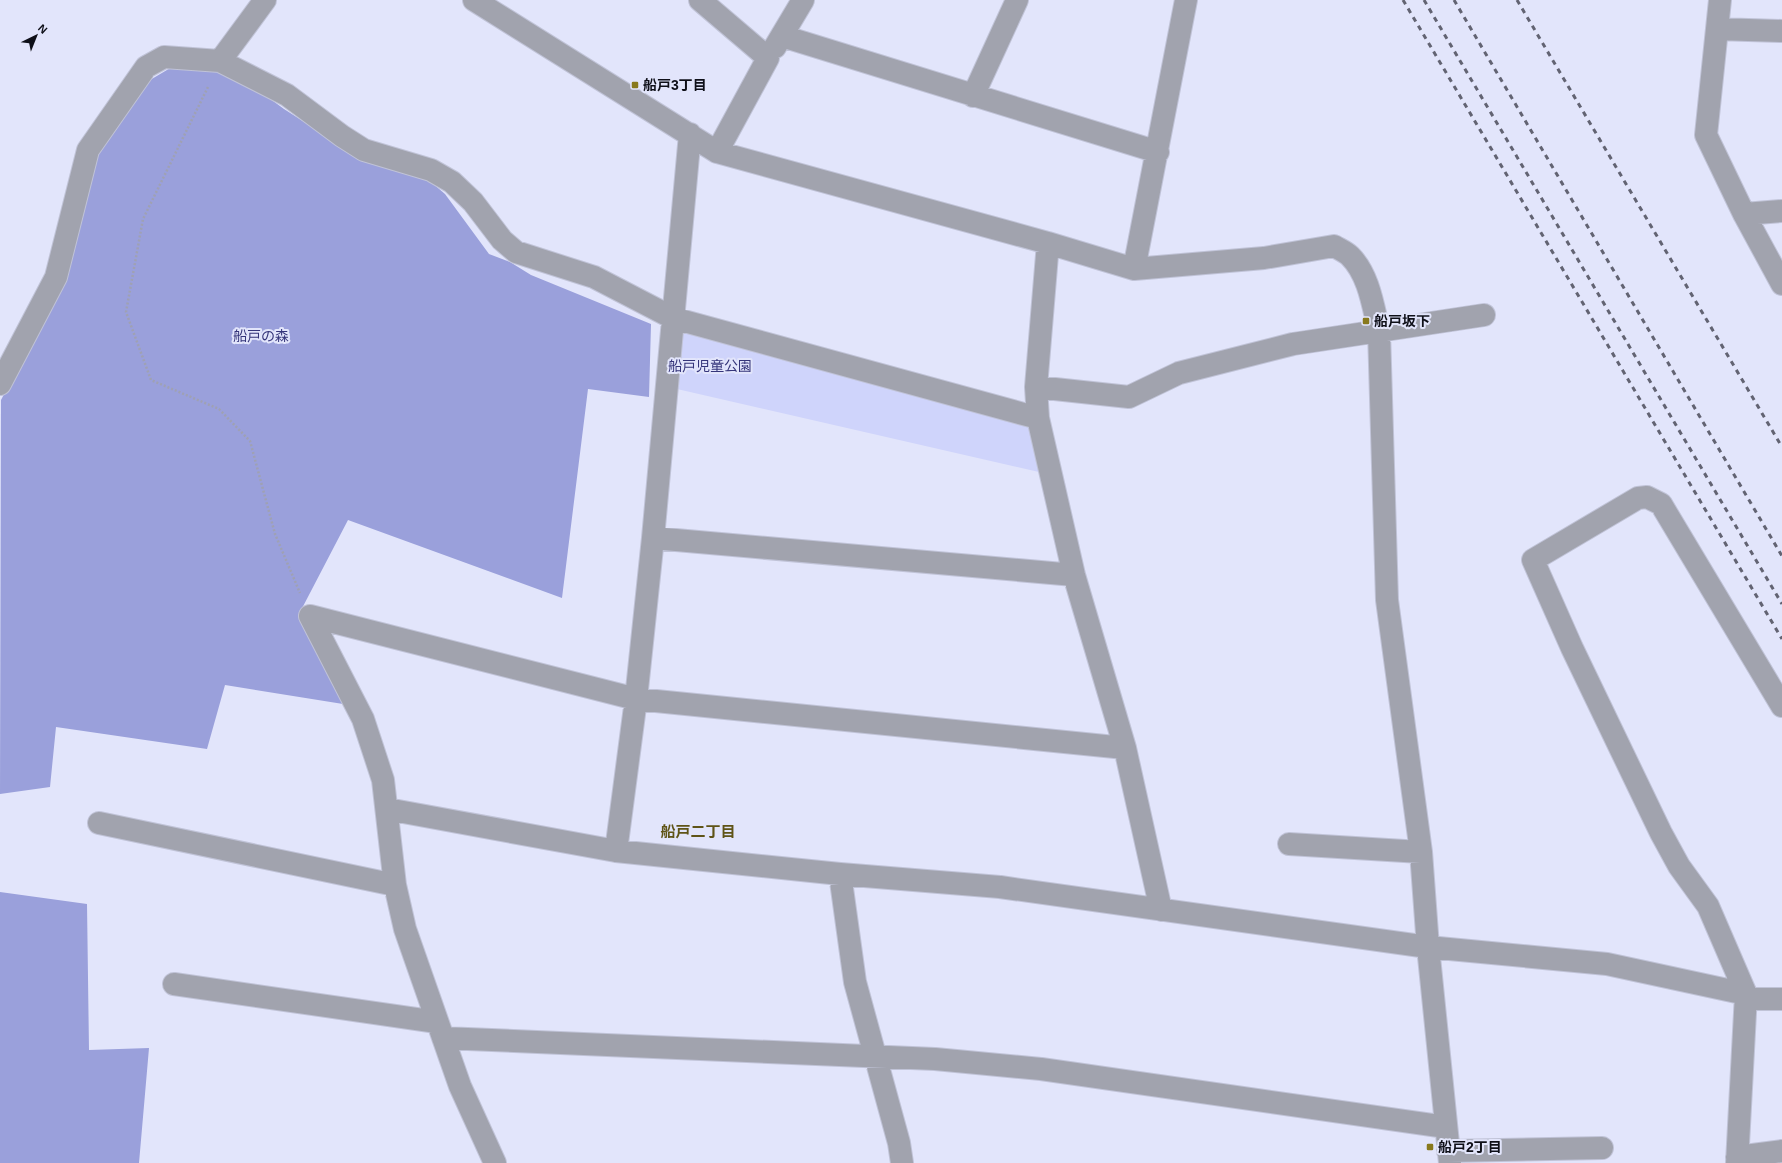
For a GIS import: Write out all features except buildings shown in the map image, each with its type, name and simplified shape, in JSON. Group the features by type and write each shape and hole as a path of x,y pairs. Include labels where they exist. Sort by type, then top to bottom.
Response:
{"street":[{"path":"220,61 265,0"},
{"path":"474,0 717,152 1048,243 1134,269 1264,258 1334,246 1350,256 1361,273 1370,292 1379,331 1387,600 1421,852 1428,947 1449,1157 1602,1148"},
{"path":"700,0 768,58"},
{"path":"717,152 768,58 803,0"},
{"path":"973,96 1017,0"},
{"path":"1134,269 1158,152 1186,0"},
{"path":"1720,0 1706,135 1744,214 1782,284"},
{"path":"1717,29 1782,31"},
{"path":"782,36 1158,152"},
{"path":"0,384 56,277 88,150 146,68 164,57 220,61 287,95 342,136 364,150 431,170 452,182 473,202 502,240 516,252 594,277 673,318 1038,418"},
{"path":"616,851 636,699 653,538 690,134"},
{"path":"1744,214 1782,211"},
{"path":"1048,243 1036,387 1038,418 1074,575 1125,748 1162,910"},
{"path":"1036,387 1129,397 1187,371 1293,344 1484,315"},
{"path":"1782,706 1661,504 1647,497 1638,498 1533,560 1572,648 1658,826 1679,866 1708,906 1746,996 1737,1160 1782,1151"},
{"path":"653,538 1074,575"},
{"path":"310,616 636,699 1125,748"},
{"path":"310,616 363,719 383,780 388,809 396,885 405,929 460,1086 495,1163"},
{"path":"388,809 616,851 840,874 1000,887 1428,947 1607,964 1746,996 1782,1000"},
{"path":"99,823 396,885"},
{"path":"1289,844 1421,852"},
{"path":"840,874 855,982 899,1143 902,1163"},
{"path":"174,984 440,1030 876,1058 935,1059 1041,1069 1446,1127"}],"path":[{"path":"220,61 143,219 126,312 151,380 219,409 250,441 275,534 310,616"}],"green space":[{"name":"船戸の森","path":"172,67 222,69 254,87 284,109 365,161 431,182 445,194 489,254 510,262 531,275 651,324 649,397 588,389 562,598 348,520 298,616 343,704 225,685 207,749 56,727 50,787 0,794 1,400 66,276 97,154 116,130 145,83"},
{"name":"船戸児童公園","path":"680,328 1031,424 1039,472 677,389"},
{"path":"0,892 87,904 89,1050 149,1048 139,1163 0,1163"}],"railway":[{"path":"1403,0 1782,639"},
{"path":"1424,0 1782,604"},
{"path":"1454,0 1782,556"},
{"path":"1517,0 1782,447"}],"place":[{"name":"船戸3丁目","path":"635,85"},
{"name":"船戸坂下","path":"1366,321"},
{"name":"船戸2丁目","path":"1430,1147"}],"district":[{"name":"船戸二丁目","path":"698,832"}]}
